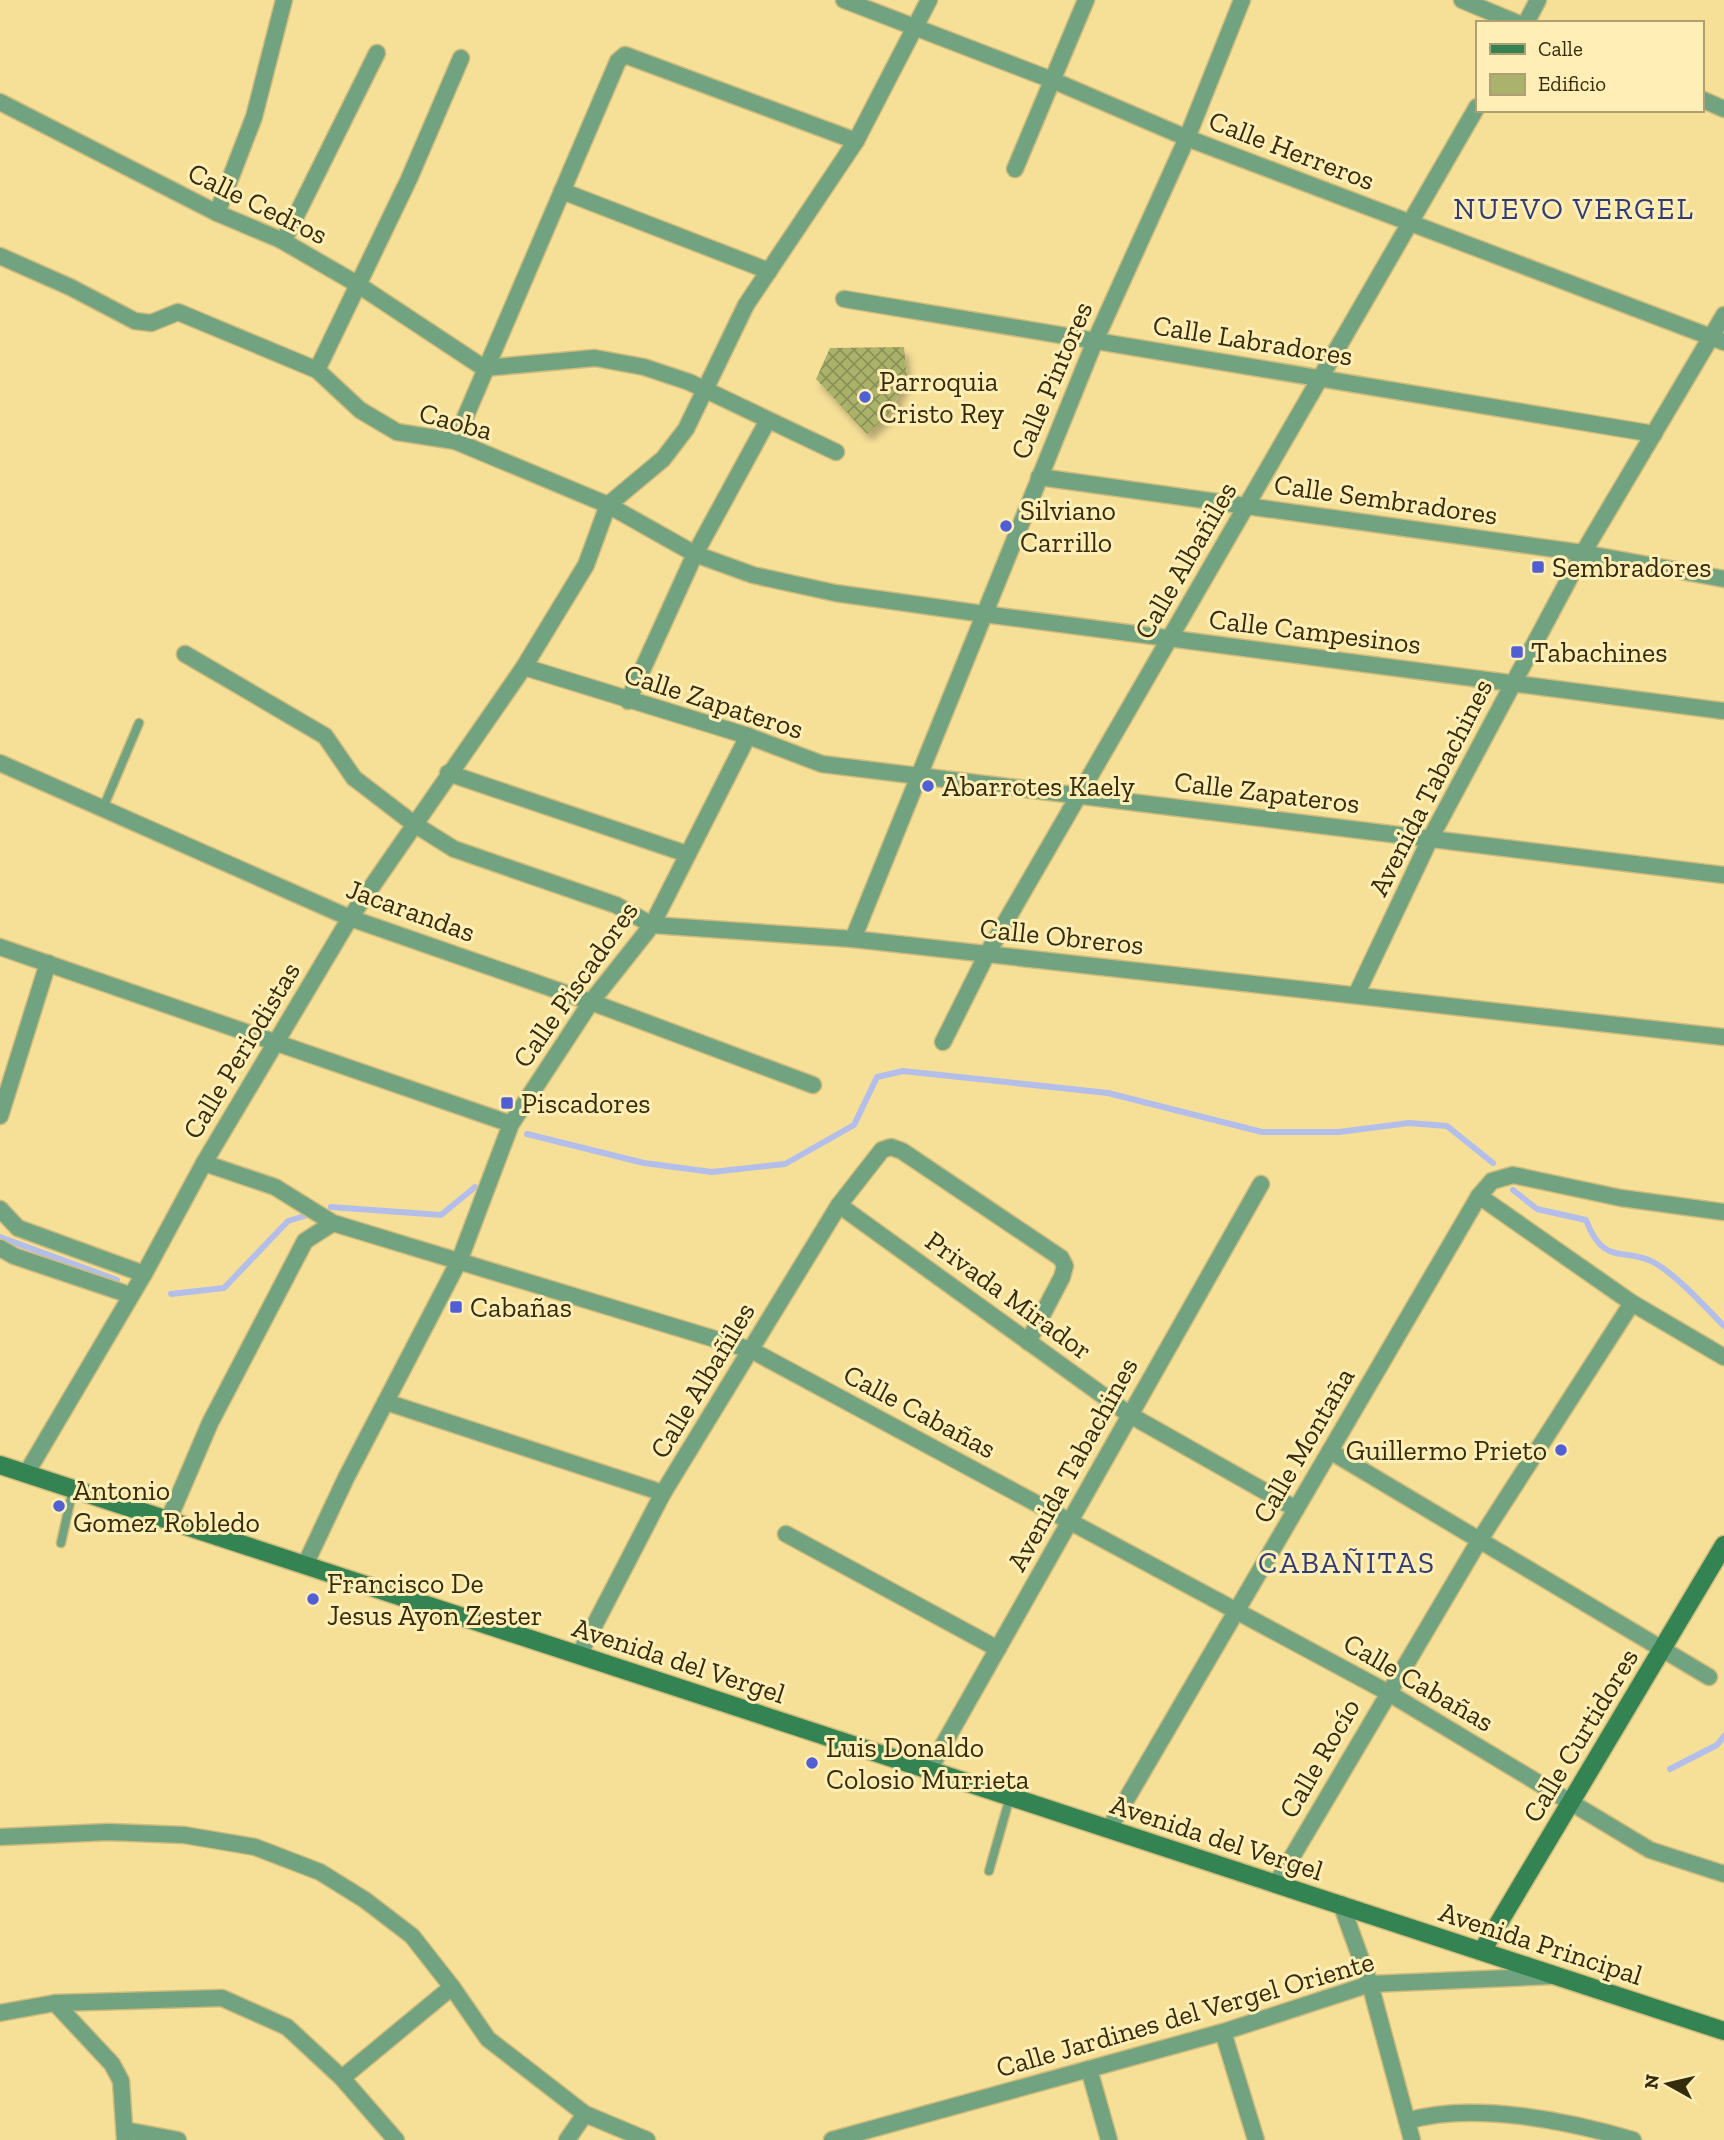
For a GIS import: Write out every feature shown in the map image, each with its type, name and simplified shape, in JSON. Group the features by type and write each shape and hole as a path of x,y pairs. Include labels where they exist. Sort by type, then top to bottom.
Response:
{"street":[{"path":"217,213 254,117 284,0"},
{"name":"Calle Herreros","path":"844,0 1052,80 1187,138 1717,340"},
{"path":"608,505 663,459 686,429 746,305 856,141 929,0"},
{"path":"1015,169 1086,0"},
{"name":"Calle Pintores","path":"853,939 1094,341 1187,138 1241,0"},
{"path":"1462,0 1512,21"},
{"path":"1527,21 1538,0"},
{"path":"281,240 286,236 377,53"},
{"path":"455,441 484,368 618,61 625,55 856,141"},
{"path":"317,370 409,179 461,58"},
{"path":"1703,100 1724,109"},
{"name":"Calle Cedros","path":"0,103 217,213 281,240 357,284 484,368"},
{"name":"Calle Albañiles","path":"943,1042 987,954 1476,109"},
{"path":"562,191 769,271"},
{"name":"Caoba","path":"0,256 70,287 135,321 151,323 178,312 213,324 317,370 360,410 397,432 455,441 608,505 695,554"},
{"name":"Calle Labradores","path":"844,299 1654,434"},
{"name":"Avenida Tabachines","path":"1356,995 1430,839 1583,553 1654,434 1717,340 1724,315"},
{"path":"484,368 595,358 644,367 703,390 836,452"},
{"path":"628,701 695,554 767,422"},
{"name":"Calle Sembradores","path":"1039,477 1583,553 1724,579"},
{"name":"Calle Periodistas","path":"26,1474 144,1274 204,1163 350,918 524,667 586,565 608,505"},
{"name":"Calle Campesinos","path":"695,554 753,575 835,593 1724,711"},
{"name":"Calle Obreros","path":"185,654 325,736 354,778 414,824 454,849 616,905 652,925 853,939 1724,1037"},
{"name":"Calle Zapateros","path":"524,667 748,736 822,764 1724,875"},
{"name":"Calle Piscadores","path":"305,1565 460,1259 511,1124 591,1002 652,925 748,736"},
{"name":"Jacarandas","path":"0,763 350,918 591,1002 813,1085"},
{"path":"449,773 687,854"},
{"path":"0,947 511,1124"},
{"path":"0,1116 48,963"},
{"name":"Calle Albañiles","path":"579,1655 663,1493 839,1205 882,1150 891,1147 902,1151 1061,1258 1065,1266 1062,1277 1028,1342"},
{"name":"Calle Cabañas","path":"204,1163 275,1187 333,1223 460,1259 751,1350 1387,1692 1650,1850 1724,1874"},
{"path":"1724,1212 1621,1198 1513,1175 1492,1181 1479,1196 1632,1303 1724,1357"},
{"name":"Avenida Tabachines","path":"929,1770 1261,1184"},
{"name":"Calle Montaña","path":"1109,1829 1479,1196"},
{"name":"Privada Mirador","path":"839,1205 1130,1415 1296,1509"},
{"path":"0,1209 18,1228 144,1274"},
{"path":"168,1521 210,1423 305,1241 333,1223"},
{"path":"0,1248 14,1256 130,1295"},
{"name":"Calle Rocío","path":"1276,1884 1387,1692 1479,1541 1632,1303"},
{"path":"386,1402 663,1493"},
{"path":"1330,1451 1661,1651 1709,1677"},
{"name":"Avenida del Vergel","path":"0,1465 1341,1904"},
{"path":"786,1534 998,1649"},
{"name":"Calle Curtidores","path":"1482,1951 1724,1545"},
{"path":"0,1837 108,1832 184,1835 255,1847 320,1872 365,1900 412,1936 488,2039 585,2114 648,2140"},
{"path":"1341,1904 1370,1984 1412,2140"},
{"name":"Avenida Principal","path":"1341,1904 1724,2031"},
{"name":"Calle Jardines del Vergel Oriente","path":"832,2140 1223,2032 1370,1984 1558,1976"},
{"path":"342,2078 452,1987"},
{"path":"0,2012 55,2003 222,1998 287,2027 342,2078 396,2140"},
{"path":"55,2003 112,2064 121,2081 125,2135 172,2140"},
{"path":"1223,2032 1256,2140"},
{"path":"1089,2069 1109,2140"},
{"path":"1407,2121 1433,2113 1468,2112 1536,2119 1633,2140"},
{"path":"567,2140 585,2114"},
{"path":"893,2123 898,2140"}],"lane":[{"path":"103,808 139,723"},
{"path":"61,1543 73,1489"},
{"path":"989,1871 1010,1797"}],"building":[{"name":"Parroquia Cristo Rey","path":"904,347 907,379 889,414 867,434 816,379 830,348"}],"waterway":[{"path":"527,1134 644,1163 712,1172 785,1164 854,1125 877,1077 903,1071 1108,1093 1262,1132 1339,1132 1409,1123 1447,1126 1493,1163"},
{"path":"331,1207 441,1215 475,1187"},
{"path":"1513,1190 1537,1209 1586,1220 1600,1245 1608,1250 1644,1258 1665,1269 1724,1326"},
{"path":"171,1294 224,1288 288,1221 311,1214"},
{"path":"0,1237 117,1280"},
{"path":"1670,1769 1717,1745 1724,1736"}],"place":[{"name":"Parroquia Cristo Rey","path":"865,397"},
{"name":"Silviano Carrillo","path":"1006,526"},
{"name":"Sembradores","path":"1538,567"},
{"name":"Tabachines","path":"1517,652"},
{"name":"Abarrotes Kaely","path":"928,786"},
{"name":"Piscadores","path":"507,1103"},
{"name":"Cabañas","path":"456,1307"},
{"name":"Guillermo Prieto","path":"1561,1450"},
{"name":"Antonio Gomez Robledo","path":"59,1506"},
{"name":"Francisco De Jesus Ayon Zester","path":"313,1599"},
{"name":"Luis Donaldo Colosio Murrieta","path":"812,1763"}],"district":[{"name":"NUEVO VERGEL","path":"1574,209"},
{"name":"CABAÑITAS","path":"1347,1563"}]}
